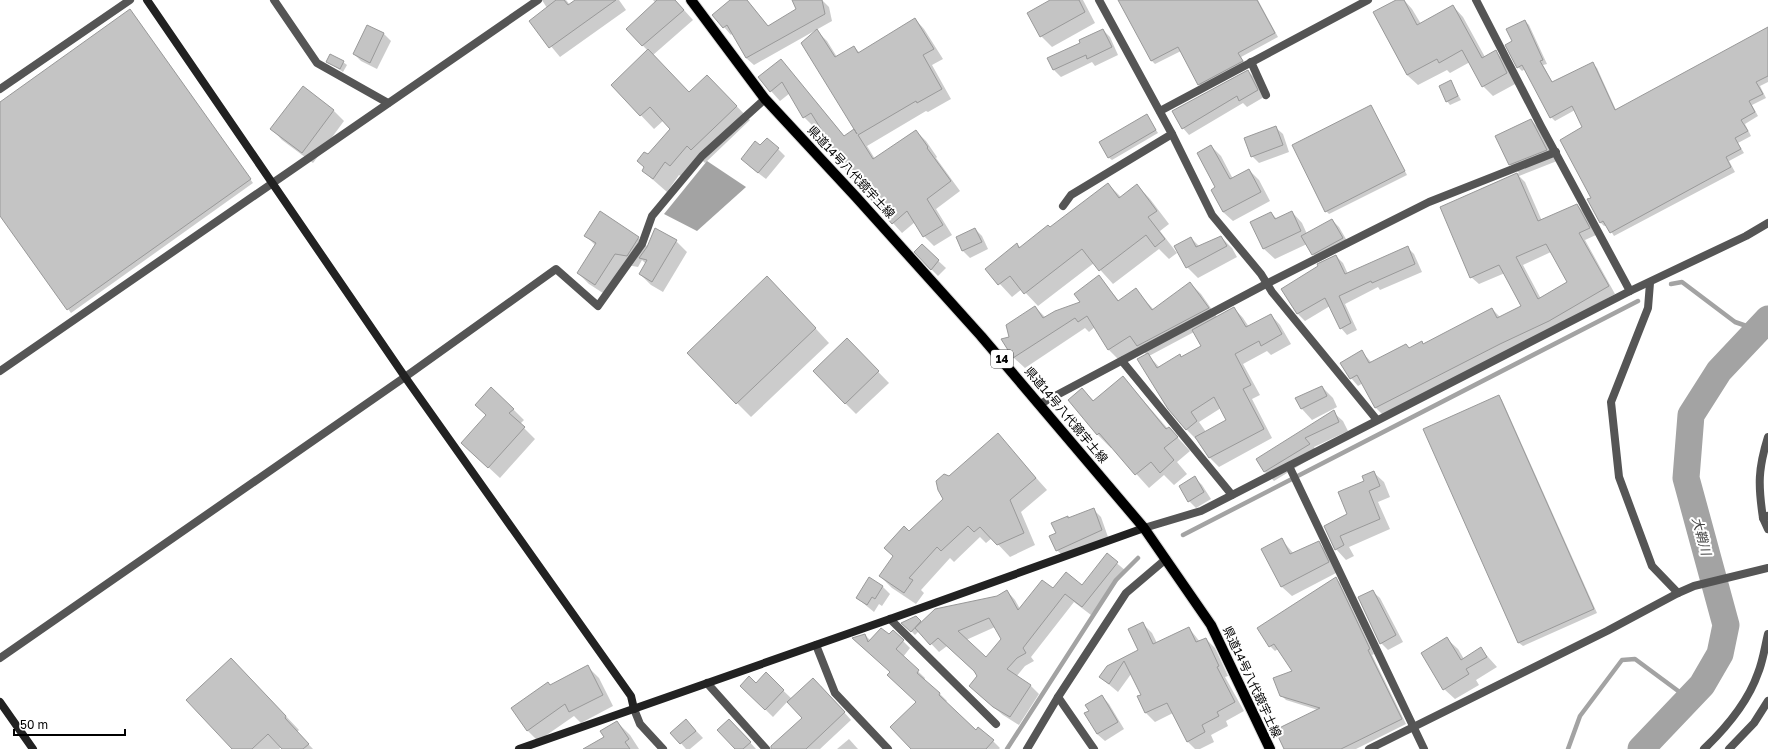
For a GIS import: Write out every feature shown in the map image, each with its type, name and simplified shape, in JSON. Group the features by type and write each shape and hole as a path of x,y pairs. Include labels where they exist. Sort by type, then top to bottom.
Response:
{"main road":[{"name":"県道14号八代鏡宇土線","path":"691,0 765,99 971,324 1144,528 1211,625 1270,749"}],"street":[{"path":"0,89 130,0"},
{"path":"147,0 405,377 631,696 640,724 663,749"},
{"path":"274,0 317,63 388,103"},
{"path":"0,371 538,0"},
{"path":"1098,0 1160,111 1212,215 1262,274 1266,284 1377,420"},
{"path":"1160,111 1368,0"},
{"path":"1476,0 1541,126 1630,291"},
{"path":"1252,62 1266,95"},
{"path":"0,658 405,377 556,269 598,306 642,244 652,216 702,156 765,99"},
{"path":"1063,206 1071,195 1172,134"},
{"path":"1040,404 1266,284 1429,202 1556,152"},
{"path":"519,749 707,682 816,646 1144,528 1201,511 1290,468 1377,420 1630,291 1650,283 1768,223"},
{"path":"1650,283 1648,308 1611,402 1619,477 1652,566 1678,593"},
{"path":"1122,361 1232,495"},
{"path":"1768,437 1761,460 1758,489 1766,516 1768,529"},
{"path":"1290,468 1424,749"},
{"path":"1027,749 1058,697 1126,593 1166,559"},
{"path":"1369,749 1607,632 1678,593 1694,586 1750,571 1768,568"},
{"path":"890,619 996,724"},
{"path":"1704,749 1720,734 1742,703 1758,674 1768,634"},
{"path":"816,646 835,693 888,749"},
{"path":"707,682 766,749"},
{"path":"1058,697 1094,749"},
{"path":"1729,749 1754,723 1768,701"},
{"path":"0,702 34,749"}],"shaded area":[{"path":"707,161 746,187 697,231 664,214"}],"building":[{"path":"556,0 564,0 568,5 575,0 616,0 549,48 529,21"},
{"path":"657,0 675,0 684,10 642,46 626,29"},
{"path":"730,0 747,0 768,26 796,9 792,0 822,0 825,14 746,58 727,25 723,28 712,15"},
{"path":"1050,0 1079,0 1085,12 1040,37 1027,13"},
{"path":"1118,0 1257,0 1275,33 1238,53 1243,61 1198,85 1178,47 1151,61"},
{"path":"1396,0 1404,0 1417,25 1453,5 1482,58 1496,50 1507,73 1482,87 1462,50 1439,63 1437,59 1407,75 1373,12"},
{"path":"130,9 251,179 67,310 0,216 0,102"},
{"path":"915,18 934,49 923,55 942,89 917,103 916,101 858,135 873,159 916,130 951,181 927,199 943,225 923,237 907,211 892,224 853,178 852,179 811,113 803,118 782,82 770,92 758,77 781,59 844,136 854,129 801,43 817,29 835,57 854,46 858,53"},
{"path":"1525,20 1543,60 1540,61 1552,82 1593,62 1615,110 1768,27 1768,76 1756,82 1763,94 1749,101 1755,112 1741,120 1748,131 1735,138 1741,149 1726,157 1731,167 1610,233 1603,221 1600,223 1587,199 1591,198 1560,140 1582,127 1572,106 1550,118 1522,65 1517,68 1505,45 1512,41 1506,29"},
{"path":"367,25 384,33 370,63 353,54"},
{"path":"1103,29 1112,47 1087,59 1086,55 1053,70 1047,58 1080,43 1079,40"},
{"path":"648,49 689,92 707,75 737,106 691,150 687,146 670,166 665,162 653,179 642,171 644,167 637,161 644,152 648,154 670,129 650,107 640,116 611,85"},
{"path":"330,54 344,61 340,69 326,62"},
{"path":"1248,70 1258,90 1239,101 1237,96 1182,129 1172,111"},
{"path":"1451,80 1458,96 1446,102 1439,86"},
{"path":"303,86 334,110 302,153 270,129"},
{"path":"1371,105 1405,171 1325,212 1292,145"},
{"path":"1147,114 1156,130 1108,158 1099,142"},
{"path":"1531,119 1547,150 1509,165 1495,136"},
{"path":"1276,126 1283,145 1251,157 1244,138"},
{"path":"767,138 779,148 758,173 741,159 755,141 760,145"},
{"path":"1211,145 1230,179 1249,169 1261,192 1223,212 1211,190 1215,187 1197,153"},
{"path":"1517,173 1538,221 1577,204 1590,228 1579,233 1609,286 1549,321 1500,344 1375,408 1357,375 1350,379 1340,363 1362,350 1369,363 1406,344 1409,348 1422,341 1423,344 1492,308 1497,318 1521,306 1499,265 1470,278 1440,207","holes":["1546,244 1567,282 1538,299 1516,257"]},
{"path":"1108,183 1119,198 1137,184 1157,211 1148,217 1165,239 1155,247 1146,235 1099,271 1082,249 1024,294 1010,276 998,285 985,269 1017,243 1019,248 1048,225 1050,227"},
{"path":"600,211 639,237 627,256 615,254 595,285 577,273 596,243 584,236"},
{"path":"1292,211 1301,231 1263,249 1250,222 1271,212 1275,219"},
{"path":"1332,219 1343,238 1312,255 1301,236"},
{"path":"655,228 677,240 652,282 639,274 647,260 639,258 647,247"},
{"path":"975,228 982,242 962,251 956,237"},
{"path":"1221,236 1227,246 1186,268 1174,246 1191,237 1196,247"},
{"path":"922,244 939,260 931,270 914,252"},
{"path":"1408,246 1415,264 1372,283 1371,281 1339,296 1351,323 1340,329 1325,298 1297,314 1281,289 1318,266 1317,264 1336,255 1345,274"},
{"path":"1099,275 1118,301 1136,288 1152,310 1190,282 1209,308 1137,346 1130,336 1108,350 1087,316 1078,322 1075,318 1013,358 1001,339 1009,337 1006,325 1035,306 1043,318 1055,311 1080,302 1074,294"},
{"path":"767,276 816,328 736,404 687,353"},
{"path":"1234,307 1246,327 1271,314 1282,334 1261,346 1259,341 1235,354 1251,385 1243,389 1264,429 1209,458 1195,437 1226,420 1214,397 1191,412 1197,421 1186,430 1168,409 1137,359 1148,353 1157,368 1180,354 1181,357 1201,346 1192,330"},
{"path":"847,338 879,371 845,404 813,371"},
{"path":"1123,376 1166,429 1169,427 1178,437 1164,448 1174,460 1160,473 1151,462 1135,475 1099,433 1097,435 1068,400 1082,388 1093,401"},
{"path":"1322,386 1327,396 1301,409 1295,398"},
{"path":"491,387 514,409 509,413 525,427 488,468 461,443 486,415 475,405"},
{"path":"1499,395 1594,609 1518,643 1423,429"},
{"path":"1334,410 1339,422 1305,438 1310,444 1264,472 1256,459"},
{"path":"998,433 1036,478 1010,500 1024,533 997,545 980,527 974,532 968,526 941,551 937,547 909,578 913,580 904,593 879,576 893,556 884,548 904,526 909,531 943,499 938,490 936,481 944,474 949,476"},
{"path":"1374,471 1380,486 1369,491 1380,519 1340,536 1344,545 1335,550 1324,526 1347,514 1338,492 1364,481 1362,476"},
{"path":"1195,476 1204,492 1188,502 1179,486"},
{"path":"1094,508 1102,530 1056,551 1049,536 1056,533 1051,523"},
{"path":"1282,538 1290,554 1319,541 1329,562 1281,587 1261,549"},
{"path":"1107,553 1118,562 1082,607 1065,594 1023,648 1026,653 1017,658 1007,669 1031,685 1010,717 993,707 969,686 977,676 974,671 938,638 930,645 915,628 935,609 997,596 1007,590 1018,610 1042,580 1053,588 1066,572 1082,585","holes":["989,618 1001,639 986,657 958,631"]},
{"path":"869,577 883,586 875,599 872,597 867,605 856,598"},
{"path":"1336,577 1370,649 1368,650 1402,719 1341,749 1284,749 1275,730 1320,708 1280,696 1273,678 1292,671 1274,644 1269,647 1257,628"},
{"path":"1373,590 1396,635 1380,644 1358,597"},
{"path":"916,616 921,621 911,632 901,623"},
{"path":"1143,622 1153,644 1189,627 1196,642 1206,638 1219,666 1217,667 1235,702 1217,712 1219,716 1202,725 1205,732 1187,742 1167,703 1145,713 1137,696 1141,695 1124,661 1109,684 1099,677 1107,666 1138,650 1128,629"},
{"path":"881,628 889,634 893,630 904,640 896,649 919,670 917,673 940,693 939,695 976,730 978,727 994,740 986,749 911,749 890,727 916,702 887,675 890,672 852,638 865,634 868,642"},
{"path":"1447,637 1461,660 1481,647 1487,657 1466,669 1469,674 1443,690 1421,653"},
{"path":"231,658 286,716 285,718 309,744 303,749 282,749 268,734 252,749 232,749 186,700"},
{"path":"588,665 603,695 569,712 565,704 527,731 511,708 548,682 550,685"},
{"path":"766,672 784,690 765,710 740,686 749,676 756,683"},
{"path":"813,678 845,712 806,749 771,749 771,746 802,718 787,702"},
{"path":"1102,695 1118,722 1097,734 1084,713 1089,711 1085,705"},
{"path":"686,719 696,731 680,744 670,733"},
{"path":"729,719 751,742 743,749 735,749 717,730"},
{"path":"617,721 629,739 625,742 630,749 583,749 604,737 600,731"}],"waterway":[{"path":"1671,284 1682,282 1735,322 1758,330"},
{"path":"1183,535 1638,301"},
{"name":"大鞘川","path":"1641,749 1702,685 1720,654 1726,625 1686,478 1691,415 1719,371 1768,319"},
{"path":"1007,749 1116,580 1138,558"},
{"path":"1568,749 1580,716 1622,660 1635,659 1689,699"}]}
